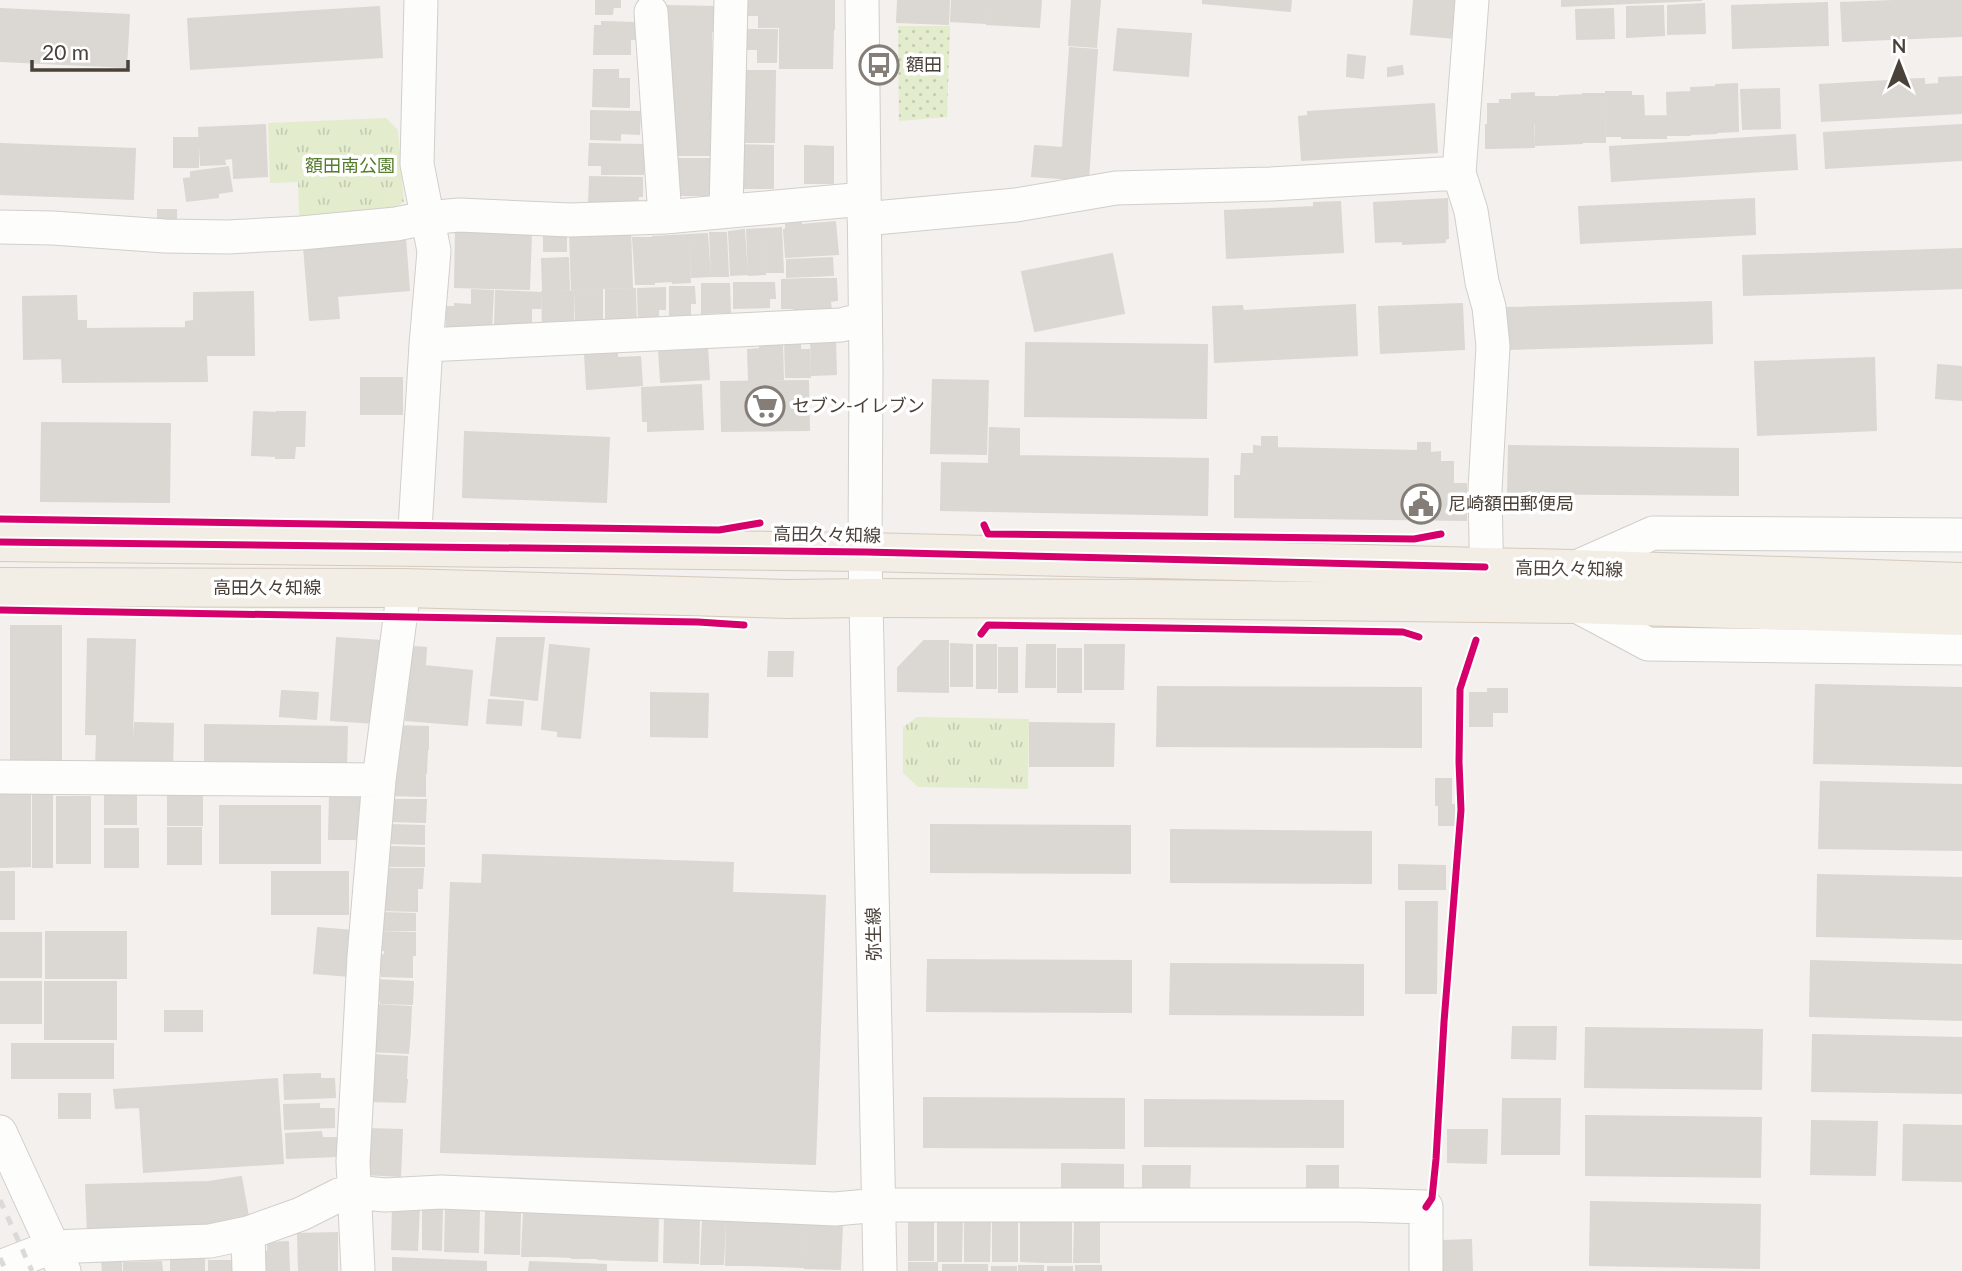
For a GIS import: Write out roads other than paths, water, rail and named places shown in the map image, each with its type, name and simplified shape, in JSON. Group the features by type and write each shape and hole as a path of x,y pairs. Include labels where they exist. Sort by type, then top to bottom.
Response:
{"main road":[{"name":"高田久々知線","path":"0,542 865,552 1487,585 1573,587 1962,582"},
{"name":"高田久々知線","path":"0,587 404,589 788,599 1487,585"},
{"name":"高田久々知線","path":"1573,587 1962,616"}],"street":[{"path":"414,546 434,251 417,164 421,0"},
{"path":"726,211 731,0"},
{"name":"弥生線","path":"862,0 865,552 880,1271"},
{"path":"1472,0 1459,173 1471,211 1482,282 1489,307 1493,346 1485,490 1487,585"},
{"path":"650,12 640,67 665,217"},
{"path":"0,227 228,237 383,225 459,215 570,220 665,217 726,211 1016,205 1116,188 1271,184 1459,173"},
{"path":"426,345 841,325 865,319"},
{"path":"1962,535 1653,533 1573,587 1648,644 1962,648"},
{"path":"358,1271 353,1162 364,957 379,780 404,589"},
{"path":"0,777 379,780"},
{"path":"0,1132 58,1259"},
{"path":"0,1267 210,1241 248,1233 301,1214 339,1195 353,1192 386,1195 441,1192 835,1209 878,1205 1426,1207 1426,1271"},
{"path":"248,1233 249,1271"}],"railway":[{"path":"0,1200 32,1271"},
{"path":"0,1258 6,1271"}],"place":[{"name":"額田","path":"879,65"},
{"name":"セブン-イレブン","path":"765,406"},
{"name":"尼崎額田郵便局","path":"1421,504"}],"park label":[{"name":"額田南公園","path":"350,166"}]}
